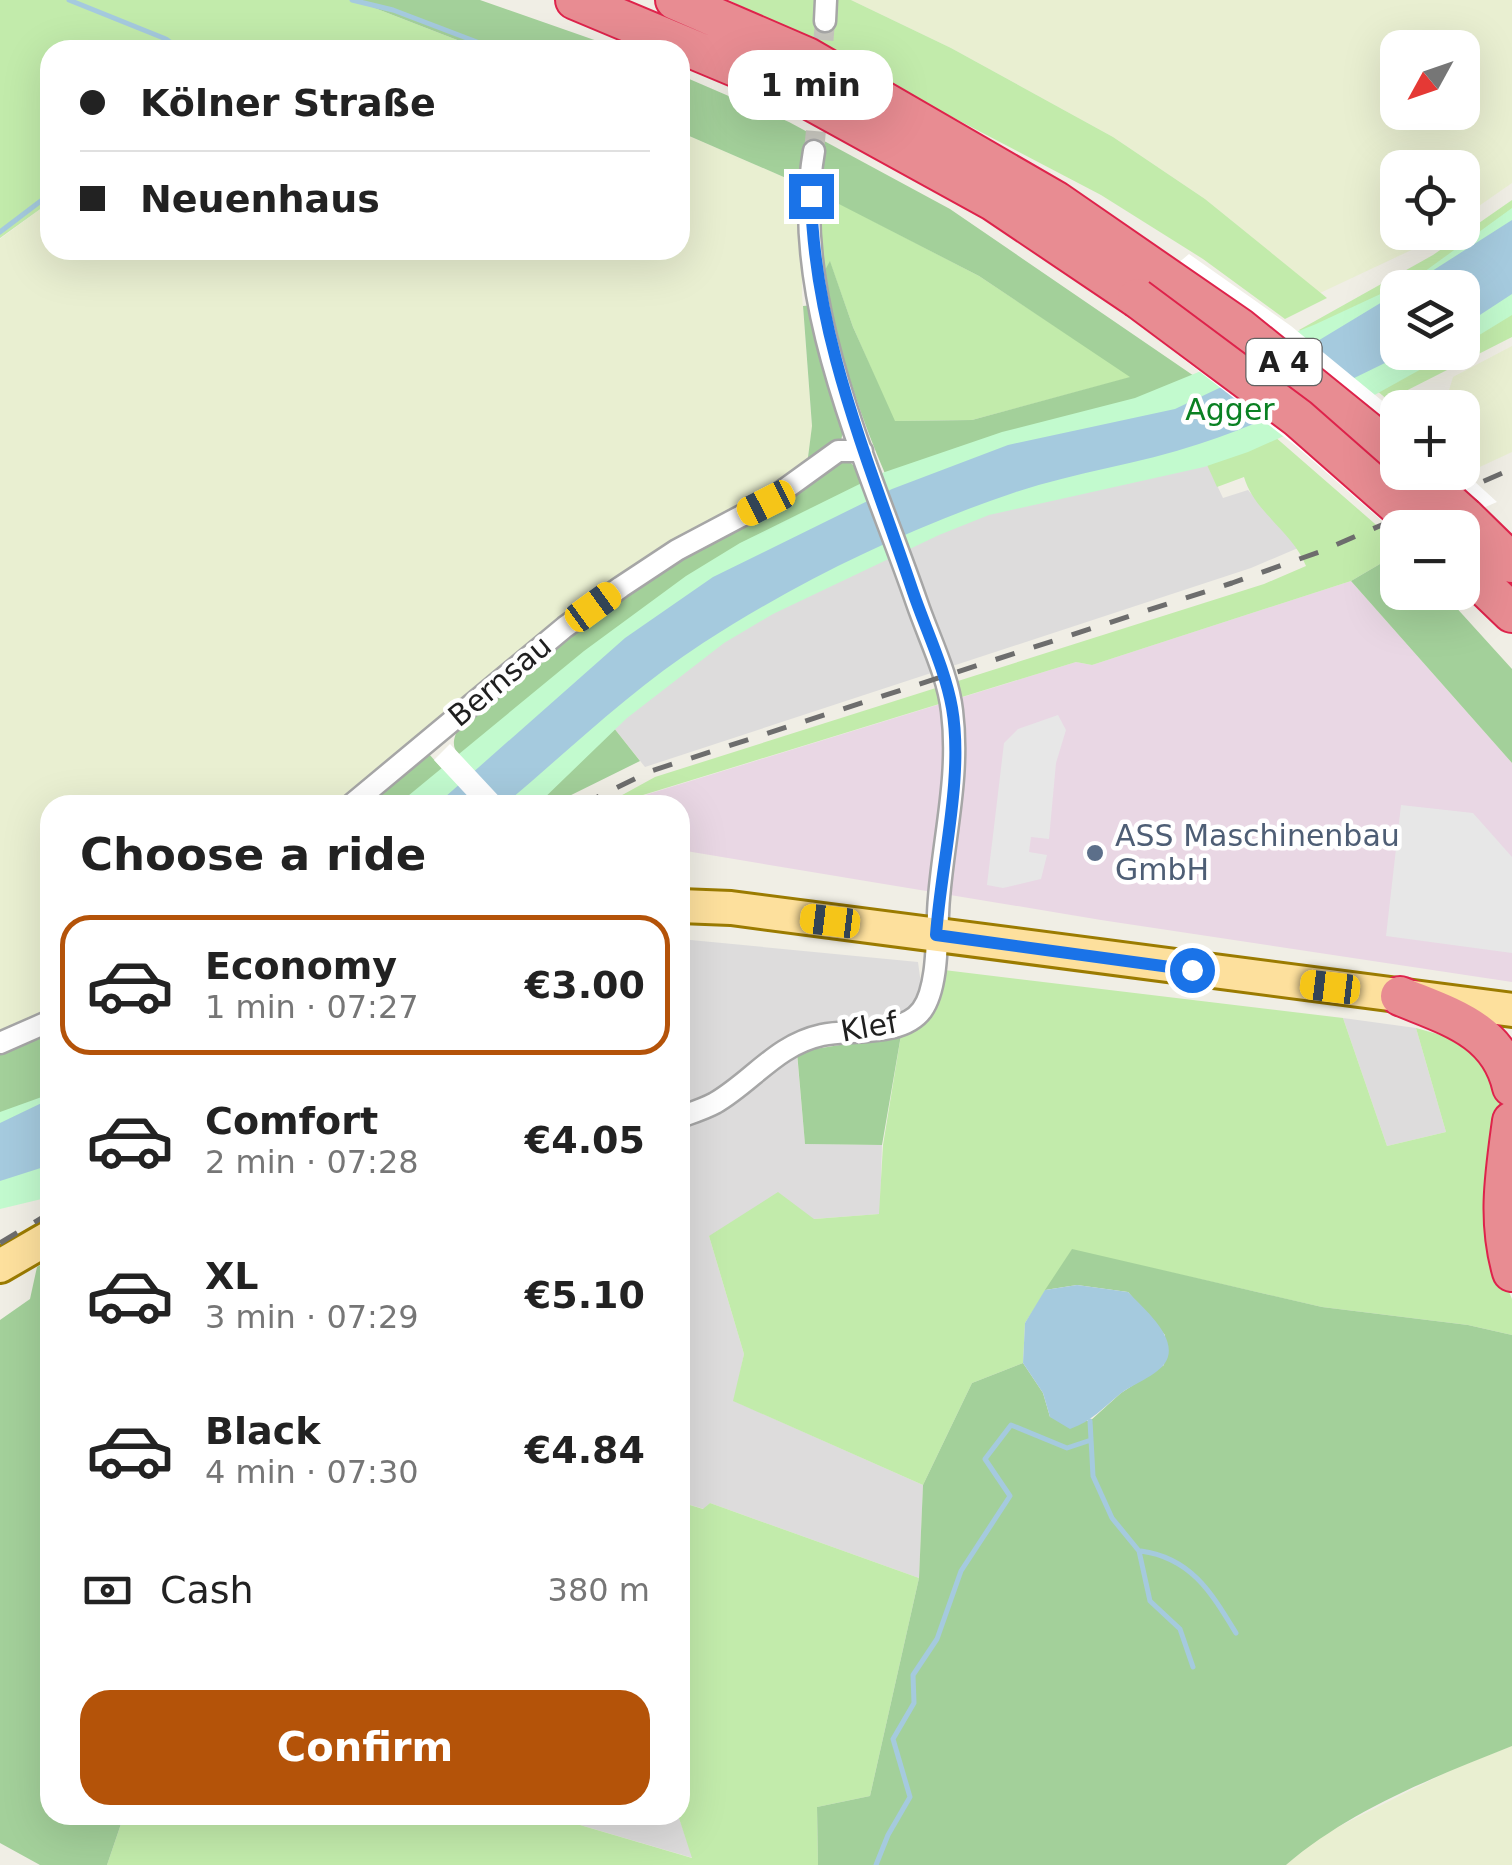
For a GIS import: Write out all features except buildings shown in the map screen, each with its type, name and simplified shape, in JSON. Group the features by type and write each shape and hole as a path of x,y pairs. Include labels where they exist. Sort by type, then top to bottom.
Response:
{"highway":[{"name":"A 4","path":"575,0 671,40"},
{"name":"A 4","path":"675,0 808,57 1056,201 1403,510"},
{"name":"A 4","path":"690,48 795,92 1151,286 1298,373 1380,441"},
{"path":"1436,490 1457,510"},
{"path":"1480,528 1512,552"},
{"path":"1480,532 1512,563"},
{"path":"1480,582 1512,613"},
{"path":"1400,996 1484,1034 1500,1055 1512,1086"},
{"path":"1512,1122 1502,1199 1505,1249 1512,1272"}],"main road":[{"path":"690,906 731,908 1512,1010"},
{"path":"0,1266 40,1243"}],"street":[{"name":"Klef","path":"690,1113 716,1102 783,1049 822,1035 909,1022 922,1009 929,993 954,789 952,709 862,451 834,358 819,296 812,229 814,151"},
{"name":"Bernsau","path":"363,795 525,660 621,587 676,550 766,503 838,451 862,451"},
{"path":"0,1042 40,1025"}],"shaded area":[{"path":"1198,445 1223,498 1248,490 1298,548 1251,568 645,767 606,718 640,689 909,535"},
{"path":"1351,581 1512,763 1512,982 1101,920 690,852 690,795 645,795 1076,662 1092,665"},
{"path":"1058,715 1066,730 1056,763 1049,839 1031,837 1029,852 1047,855 1041,879 1003,888 987,885 1004,743 1018,729"},
{"path":"1401,805 1473,813 1512,857 1512,953 1386,936"},
{"path":"690,940 918,962 921,984 915,1006 898,1017 795,1032 805,1144 882,1145 880,1214 813,1219 709,1236 744,1354 734,1401 923,1485 919,1578 710,1503 704,1509 690,1505"},
{"path":"1343,1018 1416,1028 1446,1132 1387,1146"},
{"path":"580,1825 681,1825 693,1858"}],"green space":[{"path":"0,0 354,0 457,40 40,40 40,209 0,238"},
{"path":"354,0 480,0 594,40 457,40"},
{"path":"729,0 851,0 951,48 1113,137 1205,199 1327,298 1285,319 1203,259 1101,195"},
{"path":"851,0 1512,0 1512,183 1480,205 1480,150 1380,150 1380,250 1411,250 1320,293 1205,199 1113,137 951,48"},
{"path":"690,79 789,122 950,209 1216,391 892,489 860,411 828,304 821,277 830,261 853,327 895,421 972,420 1130,377 979,276 802,185 690,136"},
{"path":"690,136 802,185 802,295 812,427 807,465 429,730 351,795 40,795 40,1012 0,1030 0,239 40,209 40,260 690,260"},
{"path":"825,196 979,276 1132,377 972,420 894,421 830,262 821,277 817,212"},
{"path":"1512,200 1512,220 1480,241 1480,222"},
{"name":"Agger","path":"1512,208 1512,315 1480,335 1480,270 1427,270 1454,250 1480,250 1480,231"},
{"path":"1440,250 1467,250 1435,270 1406,270"},
{"path":"1380,285 1380,300 1316,342 1299,330"},
{"name":"Agger","path":"1380,294 1380,370 1419,370 1371,397 1248,452 1204,467 989,515 773,614 724,643 627,718 547,795 409,795 584,651 686,576 740,543 882,473 1002,432 1135,398"},
{"path":"1512,294 1512,337 1480,353 1480,315"},
{"path":"815,305 844,426 841,441 807,465 812,426 803,306"},
{"path":"1512,346 1512,452 1480,467 1480,390 1449,390 1453,377 1466,370 1480,370 1480,363"},
{"path":"1380,365 1380,370 1447,370 1408,390 1380,390 1380,393 1358,375"},
{"path":"1259,423 1380,528 1380,564 1351,581 1092,665 1076,662 643,795 622,795 655,777 1264,584 1306,566 1256,501 1244,477 1217,487 1198,445"},
{"path":"847,459 856,468 866,501 476,770 459,755 454,741 460,725 625,594 836,460"},
{"path":"1380,564 1380,610 1458,610 1512,669 1512,763 1351,581"},
{"path":"606,718 640,761 571,795 518,795"},
{"path":"429,754 458,787 448,795 371,795 415,759"},
{"path":"944,970 1343,1018 1387,1146 1446,1132 1416,1028 1473,1048 1501,1086 1491,1204 1499,1268 1512,1299 1512,1335 1468,1325 1322,1307 1072,1250 1025,1323 1023,1363 972,1383 923,1485 733,1401 744,1354 709,1236 778,1192 814,1219 879,1214 883,1145 901,1035"},
{"path":"40,1031 40,1104 0,1123 0,1048"},
{"path":"901,1035 882,1145 805,1144 797,1052"},
{"path":"40,1098 40,1199 0,1209 0,1112"},
{"path":"1072,1249 1322,1307 1468,1325 1512,1335 1512,1746 1365,1811 1286,1865 818,1865 817,1807 870,1796 919,1578 923,1485 972,1383 1023,1363 1043,1393 1050,1417 1090,1421 1121,1393 1164,1365 1165,1335 1128,1292 1077,1285 1045,1290"},
{"path":"40,1265 40,1825 121,1825 107,1865 40,1865 0,1843 0,1320 30,1299"},
{"path":"710,1503 919,1578 870,1796 817,1807 818,1865 107,1865 121,1825 580,1825 692,1858 681,1825 690,1825 690,1505 703,1509"},
{"path":"1512,1746 1512,1865 1286,1865 1320,1836 1453,1769"}],"water":[{"path":"1512,220 1512,294 1480,315 1480,270 1434,270 1465,250 1480,250 1480,240"},
{"path":"1380,303 1380,365 1226,435 1016,492 855,558 777,598 677,661 516,795 447,795 625,638 713,577 892,489 1008,445 1175,409 1316,342"},
{"path":"40,1104 40,1168 0,1181 0,1123"},
{"path":"1077,1285 1128,1292 1164,1334 1169,1354 1156,1372 1070,1429 1050,1417 1043,1393 1023,1363 1025,1323 1045,1290"}],"pier":[{"path":"1189,254 1291,326 1380,399 1380,490 1480,490 1480,486 1497,502 1478,510 1380,510 1380,519 1296,446 1121,311"},
{"path":"450,744 498,795 467,795 434,760"}],"waterway":[{"path":"69,0 167,40"},
{"path":"352,0 393,10 472,40"},
{"path":"0,232 40,202"},
{"path":"1090,1421 1093,1476 1112,1518 1139,1551 1150,1601 1180,1629 1193,1667"},
{"path":"876,1865 910,1797 893,1739 914,1703 913,1675 937,1639 961,1571 1010,1496 985,1459 1011,1425 1067,1448 1091,1440"},
{"path":"1141,1551 1173,1561 1198,1579 1236,1633"}],"tunnel":[{"path":"821,70 825,21"},
{"path":"814,151 819,99"}],"railway":[{"path":"602,795 651,771 1319,552 1512,469"},
{"path":"0,1243 40,1219"}],"place":[{"name":"ASS Maschinenbau GmbH","path":"1095,853"}],"route":[{"path":"811,196 814,262 834,358 862,451 952,709 954,789 936,935 1192,970"}]}
